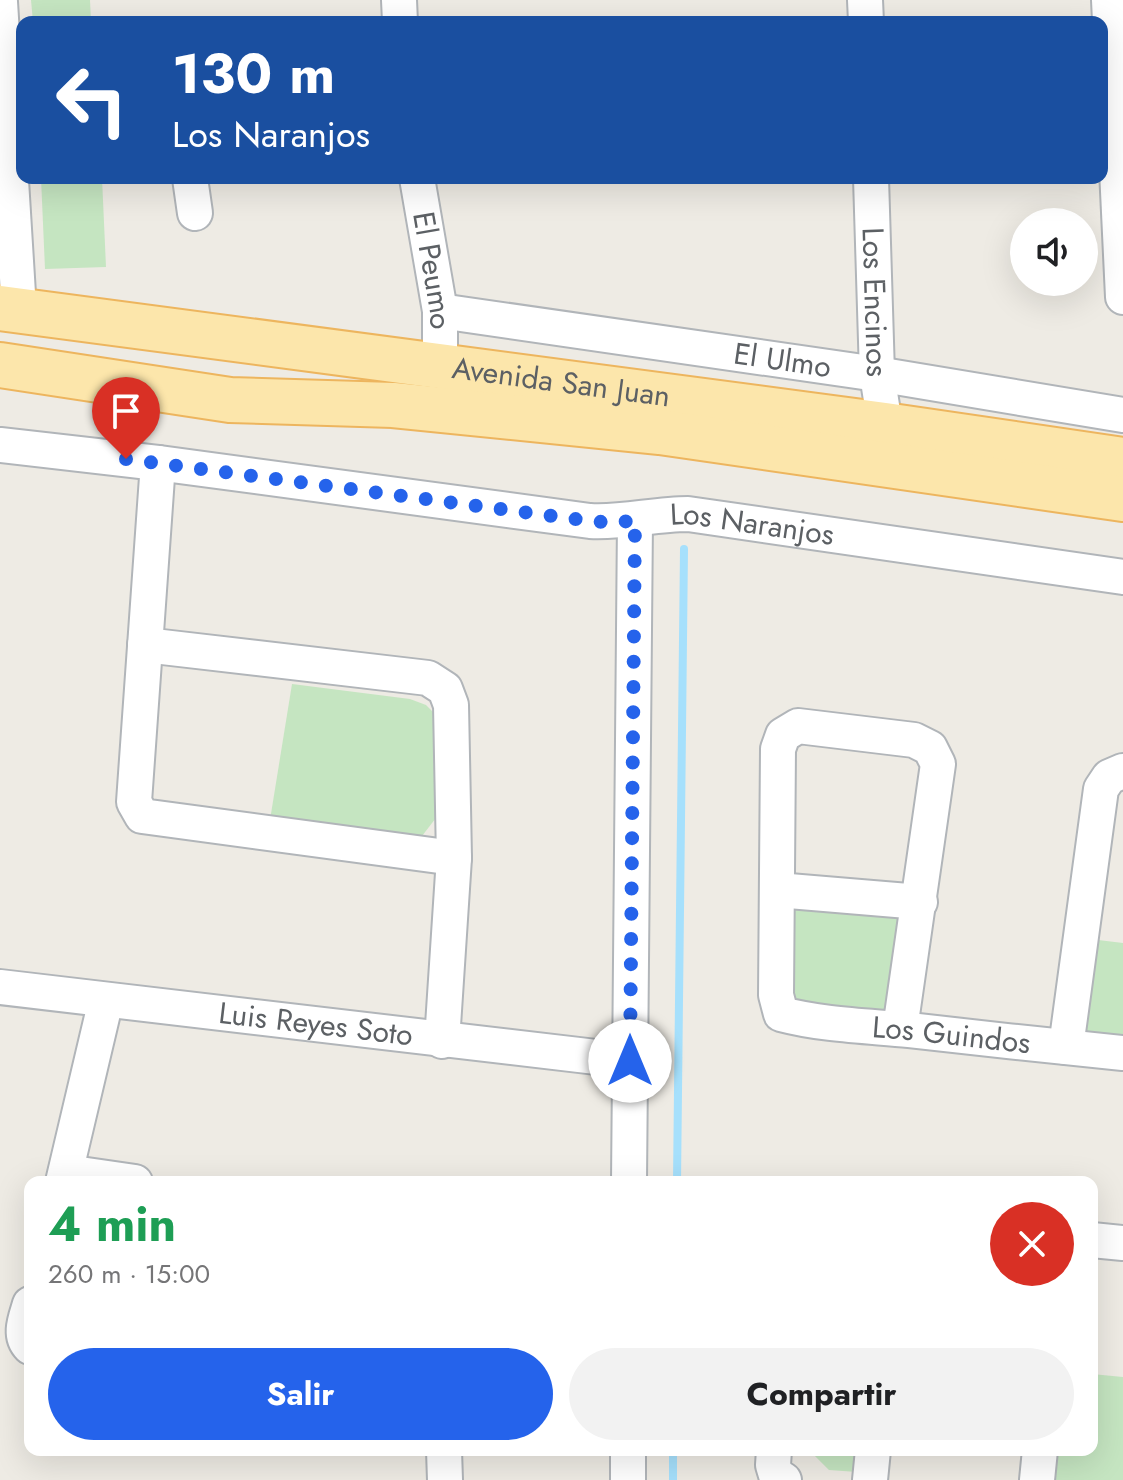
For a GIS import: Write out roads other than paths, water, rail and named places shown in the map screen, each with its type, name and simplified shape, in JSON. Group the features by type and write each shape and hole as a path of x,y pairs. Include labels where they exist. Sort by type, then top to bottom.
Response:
{"main road":[{"name":"Avenida San Juan","path":"10,309 885,425 1123,460"},
{"name":"Avenida San Juan","path":"0,365 230,400 393,405 660,432 1123,499"}],"street":[{"path":"1109,0 1123,297"},
{"path":"1,21 14,95 10,309"},
{"path":"191,184 195,213"},
{"name":"El Peumo","path":"418,184 440,311 440,365"},
{"name":"Los Encinos","path":"871,184 877,374 885,425"},
{"name":"El Ulmo","path":"440,311 877,374 1123,415"},
{"name":"Los Naranjos","path":"0,445 590,521 615,523 665,514 688,514 1123,577"},
{"path":"158,463 134,802 142,816 454,858"},
{"path":"629,1176 635,520"},
{"path":"145,645 428,678 445,689 451,705 454,858 442,1041"},
{"path":"900,1029 920,902 938,764 930,748 914,740 798,726 783,735 778,749 777,890 920,902"},
{"path":"1066,1047 1101,789 1109,777 1123,771"},
{"name":"Los Guindos","path":"777,890 776,995 781,1014 801,1019 1123,1053"},
{"name":"Luis Reyes Soto","path":"0,987 630,1061"},
{"path":"65,1176 106,1000"},
{"path":"1098,1241 1123,1243"},
{"path":"444,1456 445,1480"},
{"path":"628,1456 628,1480"},
{"path":"870,1480 872,1456"},
{"path":"1037,1480 1039,1456"}],"waterway":[{"path":"677,1176 684,549"},
{"path":"673,1456 673,1480"}]}
